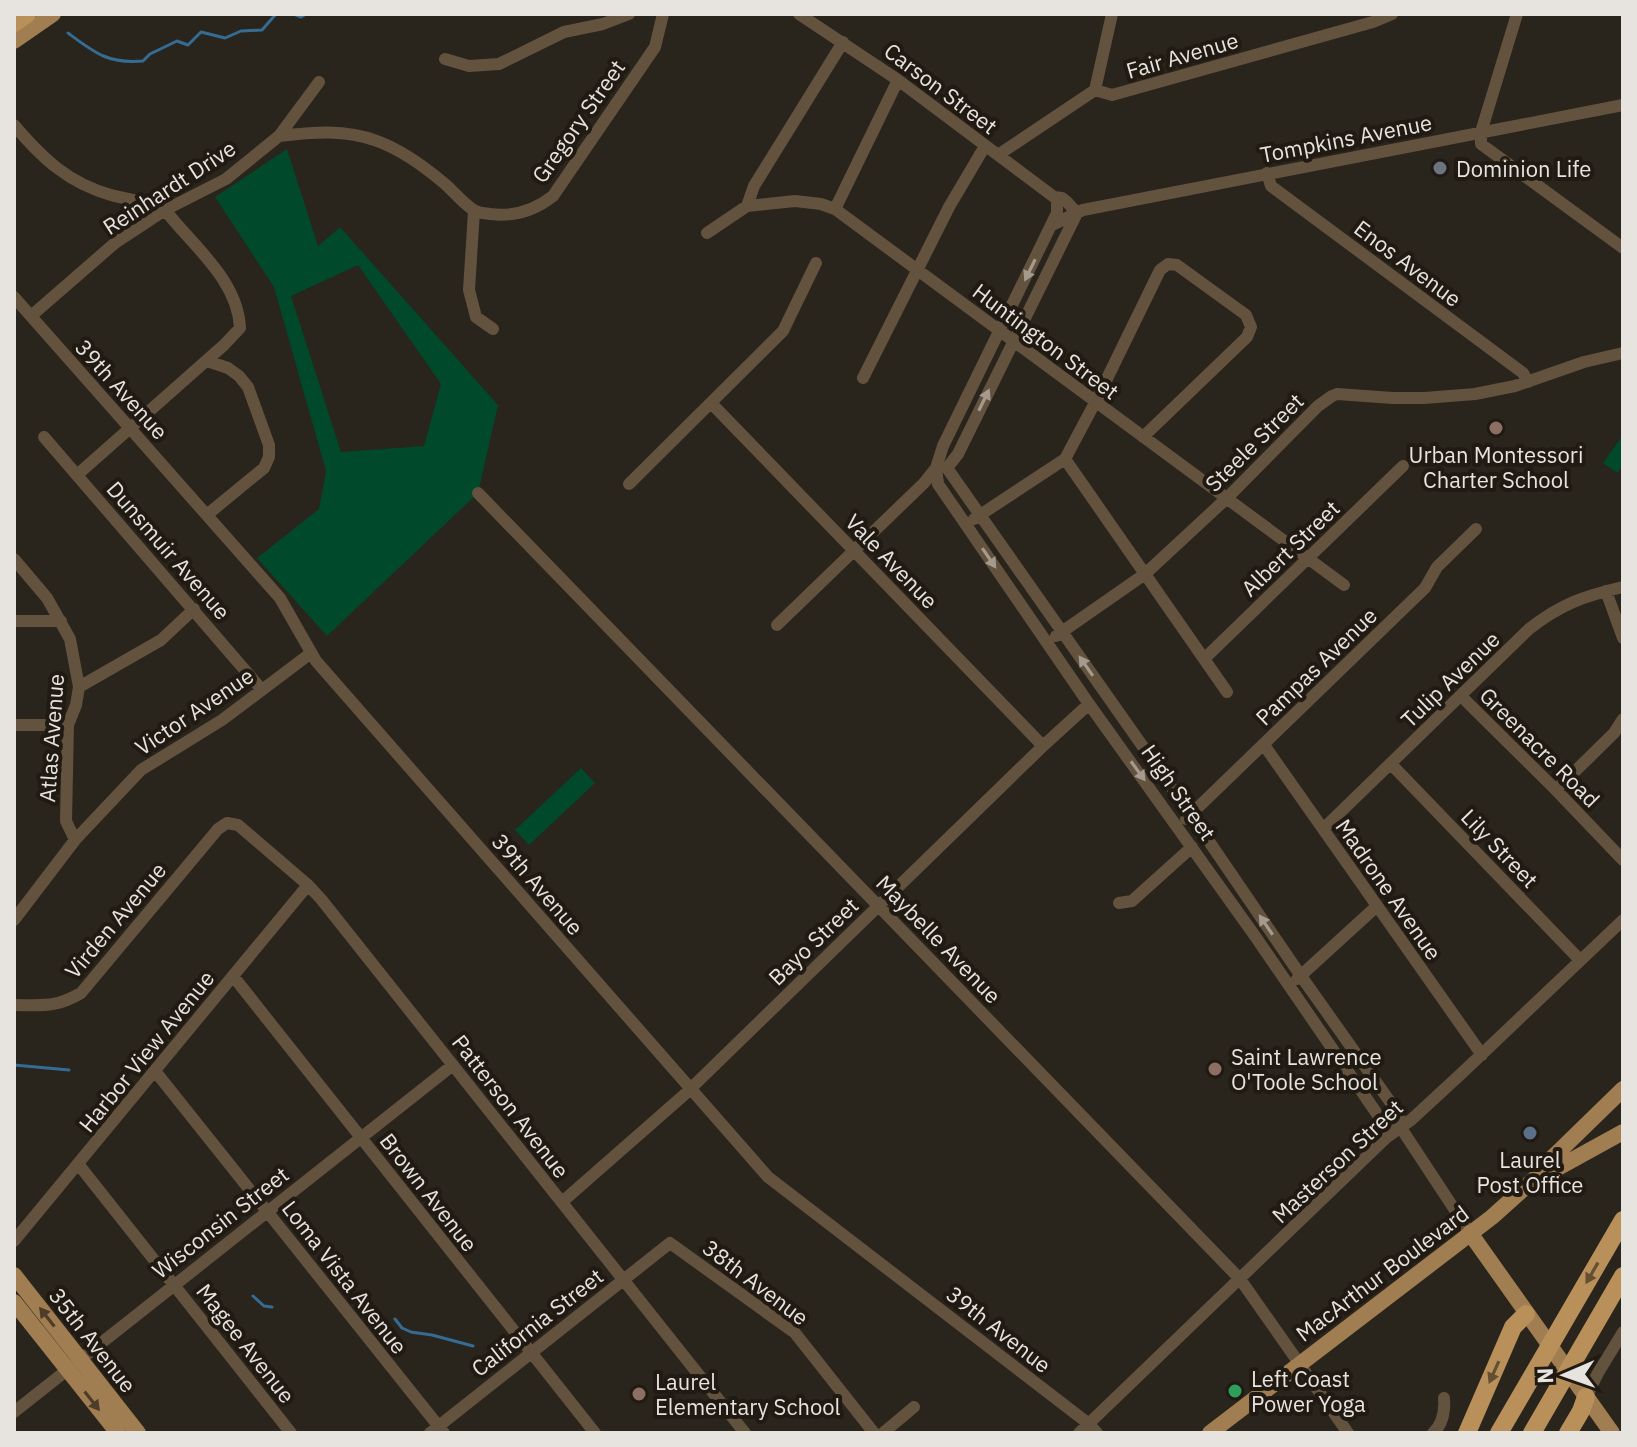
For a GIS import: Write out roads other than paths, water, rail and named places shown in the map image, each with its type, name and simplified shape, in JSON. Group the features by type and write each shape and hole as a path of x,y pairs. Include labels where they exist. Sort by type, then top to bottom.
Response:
{"highway":[{"path":"14,23 27,14"},
{"path":"1499,1433 1623,1220"},
{"path":"1532,1433 1623,1276"},
{"path":"1579,1351 1623,1288"},
{"path":"1467,1433 1513,1327 1526,1314"},
{"path":"1568,1433 1586,1397"}],"main road":[{"path":"14,41 53,14"},
{"name":"MacArthur Boulevard","path":"1210,1433 1492,1217 1540,1174 1547,1163 1623,1089"},
{"path":"1597,1114 1606,1126 1623,1129"},
{"name":"MacArthur Boulevard","path":"1540,1174 1554,1170 1623,1129"},
{"name":"High Street","path":"1470,1233 1612,1433"},
{"name":"35th Avenue","path":"14,1275 118,1433"},
{"name":"35th Avenue","path":"14,1302 138,1433"}],"street":[{"path":"445,59 469,66 499,64 564,32 603,24 629,14"},
{"name":"Gregory Street","path":"474,211 505,216 530,210 553,196 655,47 663,14"},
{"path":"998,155 1095,90 1112,14"},
{"name":"Fair Avenue","path":"1095,90 1112,95 1392,14"},
{"path":"1517,14 1481,132 1481,144 1623,248"},
{"name":"Carson Street","path":"802,15 898,80 1057,199"},
{"path":"747,206 754,186 843,42"},
{"path":"835,209 898,80"},
{"name":"Reinhardt Drive","path":"31,316 115,243 165,210 226,179 279,136 319,82"},
{"name":"Tompkins Avenue","path":"1052,225 1083,210 1623,105"},
{"path":"14,125 46,160 72,179 99,191 153,203 165,210 223,278 239,312 240,328 207,361 77,475"},
{"path":"279,136 317,131 346,133 378,141 416,160 446,185 474,211 469,290 476,317 493,329"},
{"path":"863,378 949,207 985,146"},
{"name":"Enos Avenue","path":"1267,173 1271,186 1523,373 1528,382"},
{"path":"777,625 958,454 1077,213 1062,198 1057,199 1057,213 1052,225 943,446 941,468"},
{"name":"Huntington Street","path":"707,233 747,206 795,201 835,209 1344,585"},
{"path":"629,484 783,331 816,263"},
{"path":"966,524 1065,459 1160,270 1168,264 1177,265 1246,315 1251,327 1247,337 1143,437"},
{"name":"39th Avenue","path":"14,297 280,598 311,653 768,1177 1088,1430"},
{"name":"Steele Street","path":"1047,642 1145,574 1227,498 1318,406 1332,396 1393,398 1475,394 1528,382 1584,362 1623,353"},
{"path":"207,361 228,368 248,387 269,445 269,457 264,468 208,514"},
{"name":"Vale Avenue","path":"712,404 1043,746"},
{"name":"Dunsmuir Avenue","path":"44,437 262,690"},
{"path":"1065,459 1227,692"},
{"name":"Albert Street","path":"1204,659 1403,466"},
{"name":"High Street","path":"941,468 979,515 1062,632 1398,1113 1401,1128 1470,1233"},
{"name":"High Street","path":"941,468 938,484 1089,704 1384,1124 1401,1128"},
{"name":"Maybelle Avenue","path":"478,493 1240,1279 1348,1433"},
{"name":"Pampas Avenue","path":"1178,827 1425,588 1437,567 1476,529"},
{"name":"Atlas Avenue","path":"14,559 47,598 70,639 79,687 68,725 66,821 75,840"},
{"name":"Tulip Avenue","path":"1323,829 1529,629 1583,597 1623,587"},
{"path":"1606,591 1623,638"},
{"path":"79,687 161,640 194,609"},
{"path":"14,621 61,621"},
{"name":"Victor Avenue","path":"14,920 75,840 141,770 222,720 311,653"},
{"name":"Greenacre Road","path":"1461,696 1623,860"},
{"name":"Bayo Street","path":"562,1202 690,1088 1089,704"},
{"path":"1556,790 1614,733 1623,719"},
{"path":"14,725 68,725"},
{"name":"Madrone Avenue","path":"1264,745 1482,1055"},
{"name":"Lily Street","path":"1391,764 1580,960"},
{"name":"Patterson Avenue","path":"227,823 238,825 321,899 745,1433"},
{"name":"Virden Avenue","path":"14,1005 65,1003 81,993 218,829 227,823"},
{"path":"1119,903 1132,901 1192,847"},
{"name":"Harbor View Avenue","path":"14,1241 308,885"},
{"path":"1288,986 1377,906"},
{"name":"Masterson Street","path":"1088,1430 1387,1137 1482,1055 1623,920"},
{"name":"Brown Avenue","path":"233,976 595,1433"},
{"name":"Wisconsin Street","path":"14,1412 453,1065"},
{"name":"Loma Vista Avenue","path":"155,1071 437,1431"},
{"name":"Magee Avenue","path":"79,1165 291,1433"},
{"name":"California Street","path":"437,1431 531,1352 670,1243"},
{"name":"38th Avenue","path":"670,1243 795,1333 874,1433"},
{"path":"1586,1397 1623,1332"},
{"path":"1433,1433 1445,1412 1444,1398"},
{"path":"883,1433 914,1407"}],"waterway":[{"path":"68,33 102,56 120,61 143,61 150,54 177,41 188,45 201,32 225,38 241,31 262,30 276,14"},
{"path":"294,14 301,17 306,14"},
{"path":"14,1065 69,1070"},
{"path":"253,1296 264,1306 272,1307"},
{"path":"395,1319 402,1328 411,1332 473,1346"}],"place":[{"name":"Dominion Life","path":"1440,168"},
{"name":"Urban Montessori Charter School","path":"1496,428"},
{"name":"Saint Lawrence O'Toole School","path":"1215,1069"},
{"name":"Laurel Post Office","path":"1530,1133"},
{"name":"Left Coast Power Yoga","path":"1235,1391"},
{"name":"Laurel Elementary School","path":"639,1394"}]}
